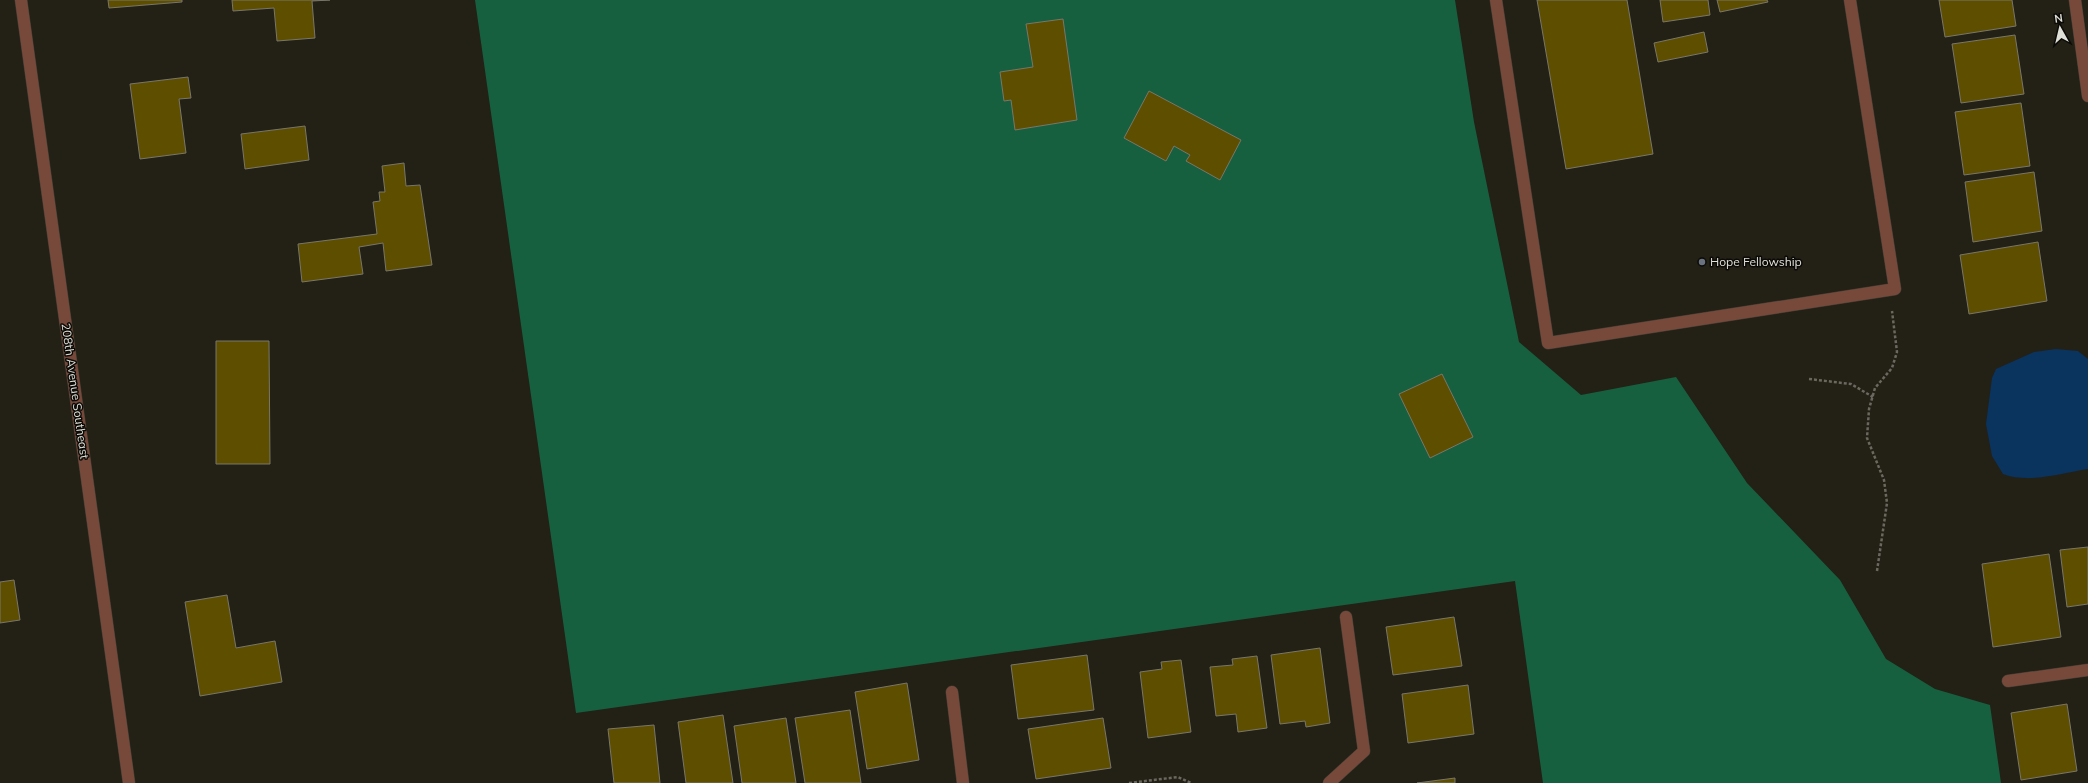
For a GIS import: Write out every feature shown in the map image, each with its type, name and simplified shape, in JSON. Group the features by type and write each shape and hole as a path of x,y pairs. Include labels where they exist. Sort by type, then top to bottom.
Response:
{"street":[{"name":"208th Avenue Southeast","path":"21,0 129,783"},
{"path":"1496,0 1548,343 1895,290 1850,0"},
{"path":"2075,0 2087,76 2088,96"},
{"path":"1329,783 1364,751 1346,616"},
{"path":"2008,681 2088,670"},
{"path":"952,692 963,783"}],"path":[{"path":"1877,571 1886,503 1884,480 1867,438 1870,408 1875,388 1892,368 1897,352 1889,290"},
{"path":"1809,379 1851,384 1873,397"},
{"path":"1129,783 1178,777 1191,783"}],"green space":[{"path":"475,0 1455,0 1474,122 1519,342 1581,395 1676,377 1747,483 1840,580 1886,659 1935,689 1990,705 2001,783 1543,783 1515,581 576,713"}],"water":[{"path":"2056,349 2078,351 2088,359 2088,469 2034,478 2013,477 2003,474 1992,456 1986,424 1992,378 1996,369 2034,352"}],"building":[{"path":"108,0 182,0 182,2 109,8"},
{"path":"232,0 330,0 312,1 315,38 277,41 274,8 233,11"},
{"path":"1537,0 1627,0 1653,154 1566,169"},
{"path":"1660,0 1708,0 1710,15 1663,22"},
{"path":"1717,0 1767,0 1768,2 1720,12"},
{"path":"1939,0 2012,0 2016,26 1945,37"},
{"path":"1063,19 1077,120 1015,130 1011,100 1004,101 1000,72 1033,67 1026,24"},
{"path":"1704,32 1708,52 1658,62 1654,43"},
{"path":"2015,35 2024,94 1961,103 1952,44"},
{"path":"188,77 191,98 179,99 186,153 140,159 130,84"},
{"path":"1149,91 1241,140 1220,180 1186,161 1190,155 1174,146 1166,161 1124,138"},
{"path":"2021,103 2030,166 1964,175 1955,112"},
{"path":"305,126 309,160 245,169 241,134"},
{"path":"404,163 406,186 420,185 432,265 386,271 383,243 359,247 363,274 302,282 298,244 377,234 373,202 380,201 379,192 385,192 382,166"},
{"path":"2034,172 2042,231 1973,242 1965,182"},
{"path":"2038,242 2047,301 1969,314 1960,255"},
{"path":"216,341 269,341 270,464 216,464"},
{"path":"1442,374 1473,437 1430,458 1399,394"},
{"path":"2088,547 2088,604 2067,607 2060,550"},
{"path":"2049,554 2061,637 1993,647 1982,564"},
{"path":"14,580 20,620 0,623 0,582"},
{"path":"227,595 236,648 275,641 282,682 200,696 185,602"},
{"path":"1454,617 1462,666 1393,675 1386,627"},
{"path":"1320,648 1330,723 1306,727 1305,721 1280,724 1271,655"},
{"path":"1087,655 1094,710 1018,719 1011,665"},
{"path":"1257,656 1267,728 1238,732 1236,714 1216,716 1210,667 1233,665 1232,659"},
{"path":"1181,660 1191,732 1148,738 1140,672 1162,669 1161,662"},
{"path":"907,683 919,760 867,769 855,692"},
{"path":"1468,685 1474,734 1408,743 1402,694"},
{"path":"2067,704 2077,771 2021,780 2011,713"},
{"path":"850,710 861,783 805,783 795,718"},
{"path":"723,715 733,783 686,783 678,722"},
{"path":"786,718 796,783 742,783 734,726"},
{"path":"1103,718 1111,768 1036,779 1028,729"},
{"path":"654,725 660,783 614,783 608,729"},
{"path":"1455,778 1455,783 1417,783"}],"place":[{"name":"Hope Fellowship","path":"1702,262"}]}
